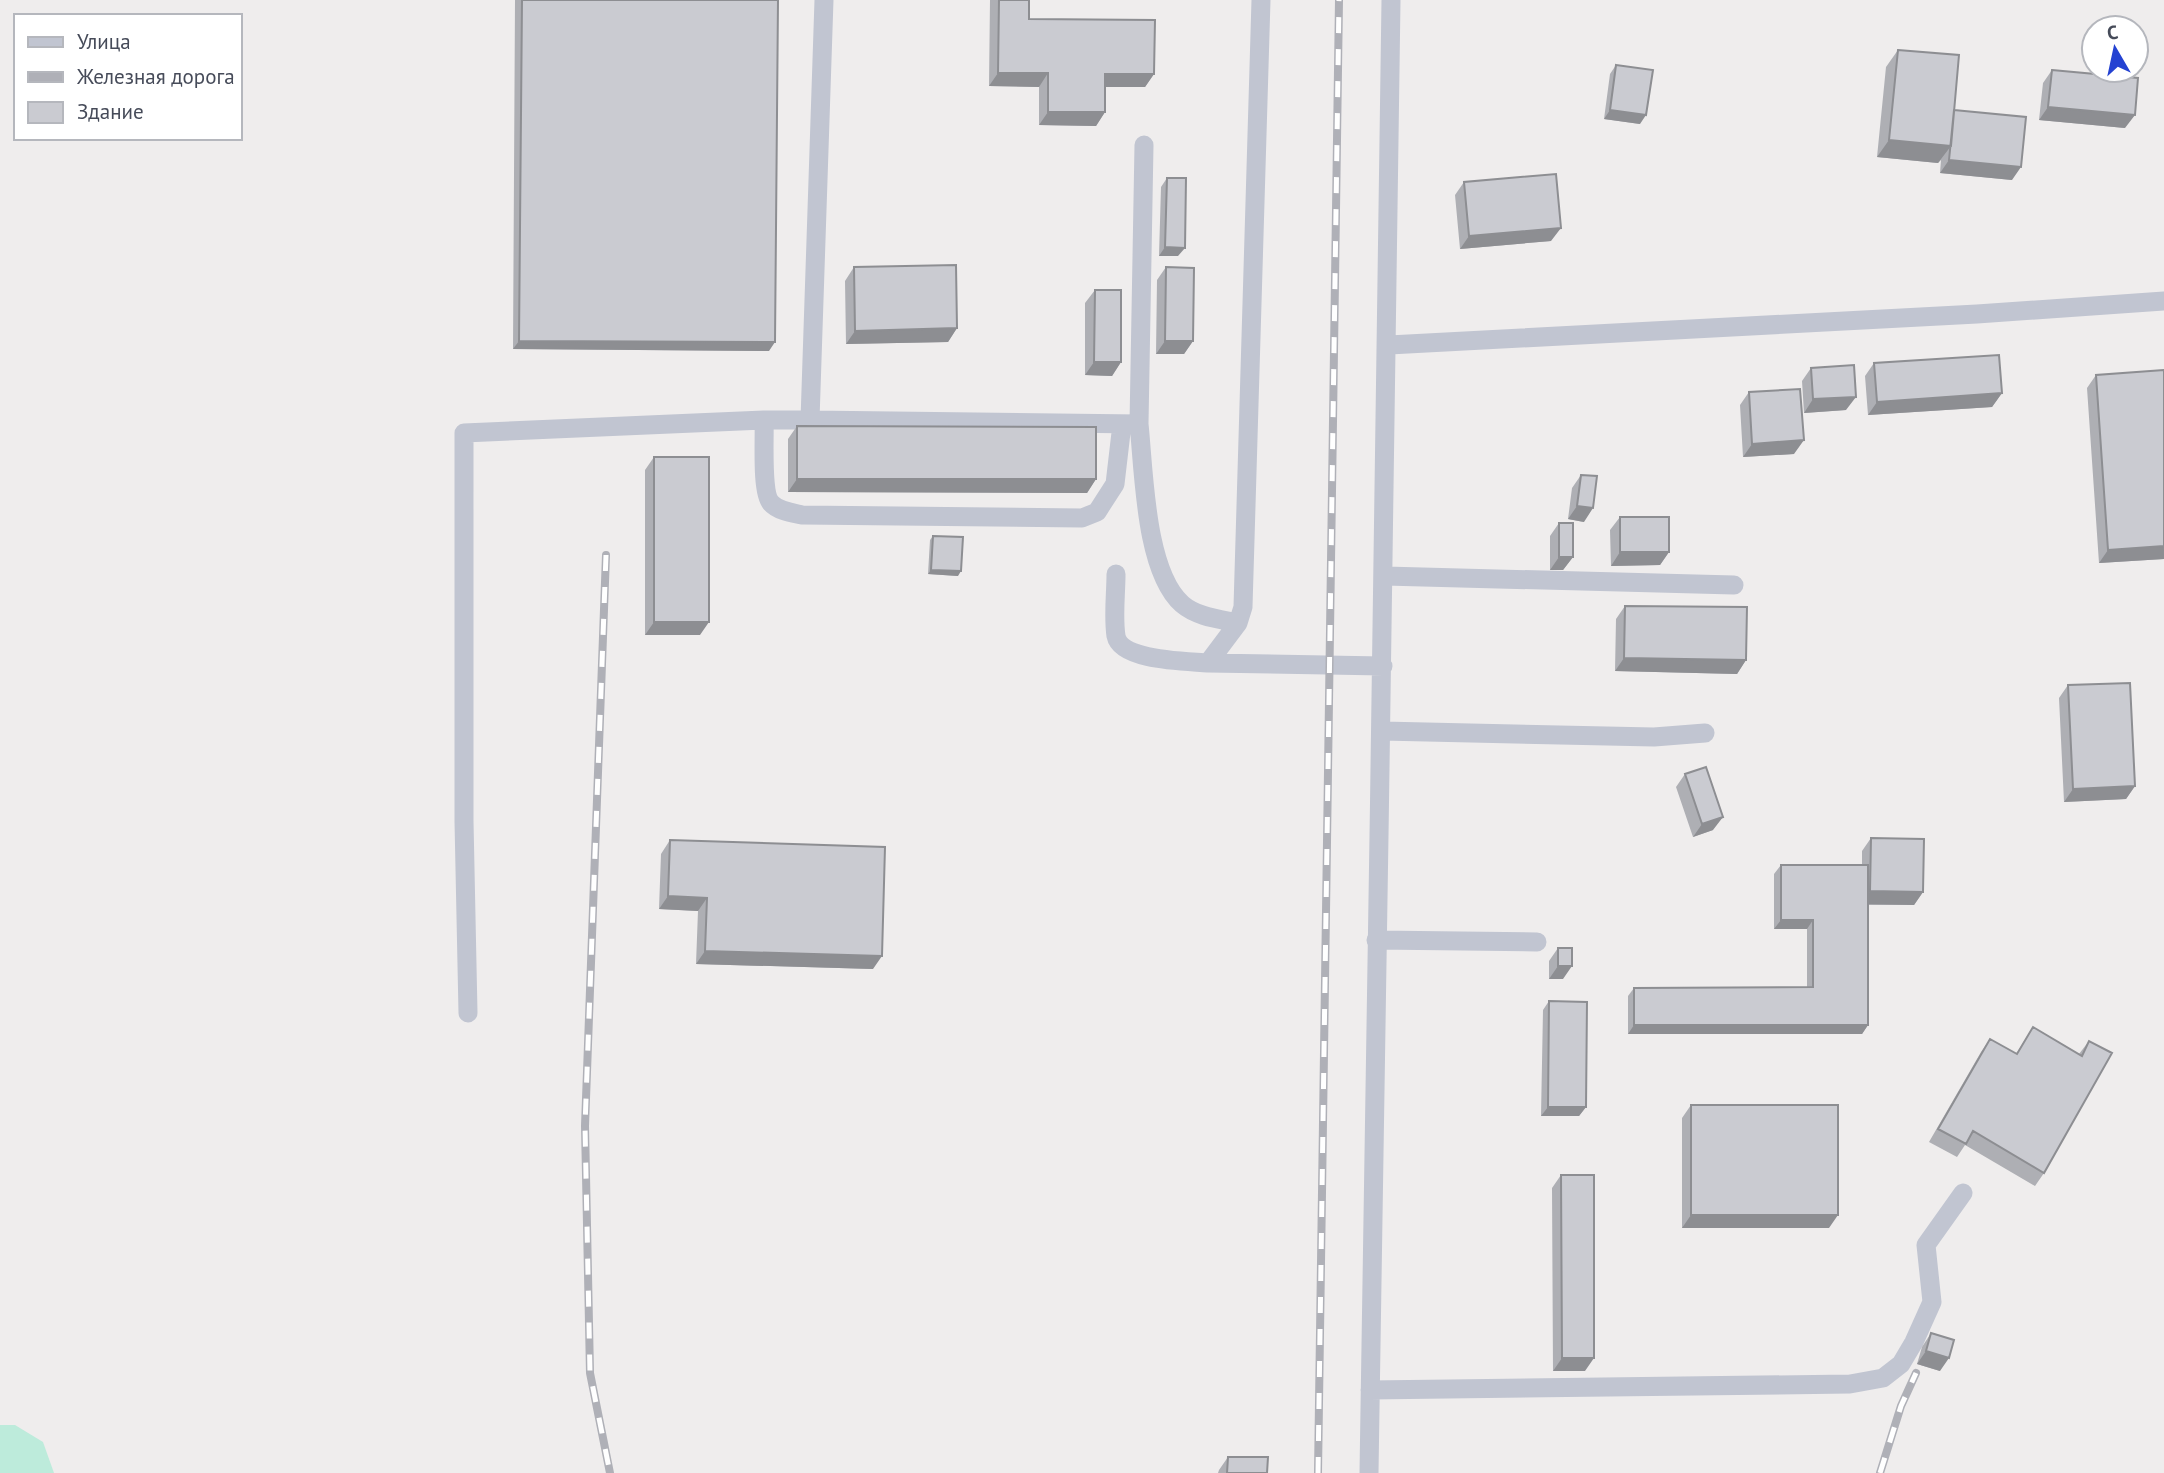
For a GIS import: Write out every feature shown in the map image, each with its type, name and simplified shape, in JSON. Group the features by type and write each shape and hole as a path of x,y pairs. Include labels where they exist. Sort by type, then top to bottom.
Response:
{"street":[{"path":"810,419 824,0"},
{"path":"1208,663 1238,623 1243,607 1261,0"},
{"path":"1368,1473 1389,345 1391,0"},
{"path":"764,420 766,491 771,503 786,512 802,515 1058,518 1082,518 1097,512 1115,484 1130,424 1144,145"},
{"path":"1389,345 1977,314 2164,301"},
{"path":"468,1013 464,821 464,433 810,419 1130,424"},
{"path":"1130,424 1151,537 1164,580 1182,604 1206,617 1238,623"},
{"path":"1116,574 1116,638 1122,648 1148,657 1208,663 1383,666"},
{"path":"1385,576 1734,585"},
{"path":"1382,730 1654,737 1705,733"},
{"path":"1376,940 1537,942"},
{"path":"1370,1390 1850,1384 1883,1378 1901,1364 1932,1302 1926,1245 1963,1194"}],"green space":[{"path":"0,1425 15,1425 43,1442 54,1473 0,1473"}],"building":[{"path":"522,0 778,0 775,342 519,341"},
{"path":"999,0 1029,0 1029,19 1155,20 1154,74 1105,74 1105,112 1048,112 1048,73 998,73"},
{"path":"1898,50 1959,55 1951,146 1889,140"},
{"path":"1616,65 1653,70 1646,115 1610,110"},
{"path":"2052,70 2080,73 2080,84 2138,84 2135,115 2048,107"},
{"path":"1954,110 2026,117 2021,167 1949,160"},
{"path":"1556,174 1561,228 1469,236 1464,182"},
{"path":"1167,178 1186,178 1185,248 1165,247"},
{"path":"956,265 957,328 855,331 854,267"},
{"path":"1166,267 1194,268 1193,341 1165,341"},
{"path":"1095,290 1121,290 1121,362 1094,362"},
{"path":"1999,355 2002,393 1877,402 1874,363"},
{"path":"1854,365 1856,397 1813,399 1811,368"},
{"path":"2164,370 2164,546 2108,550 2096,375"},
{"path":"1800,389 1804,440 1752,444 1749,392"},
{"path":"797,426 1096,427 1096,479 797,479"},
{"path":"654,457 709,457 709,622 654,622"},
{"path":"1581,475 1597,476 1593,508 1577,506"},
{"path":"1620,517 1669,517 1669,552 1620,552"},
{"path":"1559,523 1573,523 1573,557 1559,557"},
{"path":"933,536 963,537 961,571 931,570"},
{"path":"1625,606 1747,607 1746,660 1624,658"},
{"path":"2130,683 2135,786 2073,789 2068,685"},
{"path":"1706,767 1723,817 1702,824 1685,774"},
{"path":"1871,838 1924,839 1923,892 1870,891"},
{"path":"670,840 885,847 882,956 705,951 707,898 668,896"},
{"path":"1781,865 1868,865 1868,1025 1634,1025 1634,988 1813,987 1813,920 1781,920"},
{"path":"1558,948 1572,948 1572,966 1558,966"},
{"path":"1549,1001 1587,1002 1586,1107 1548,1107"},
{"path":"2033,1027 2082,1056 2089,1041 2112,1053 2044,1173 1973,1131 1966,1144 1938,1129 1990,1039 2017,1054"},
{"path":"1691,1105 1838,1105 1838,1215 1691,1215"},
{"path":"1561,1175 1594,1175 1594,1358 1562,1358"},
{"path":"1931,1333 1954,1340 1949,1358 1926,1351"},
{"path":"1228,1457 1268,1457 1267,1473 1227,1473"}],"railway":[{"path":"1318,1473 1339,0"},
{"path":"606,555 585,1126 590,1373 610,1473"},
{"path":"1880,1473 1901,1406 1916,1373"}]}
